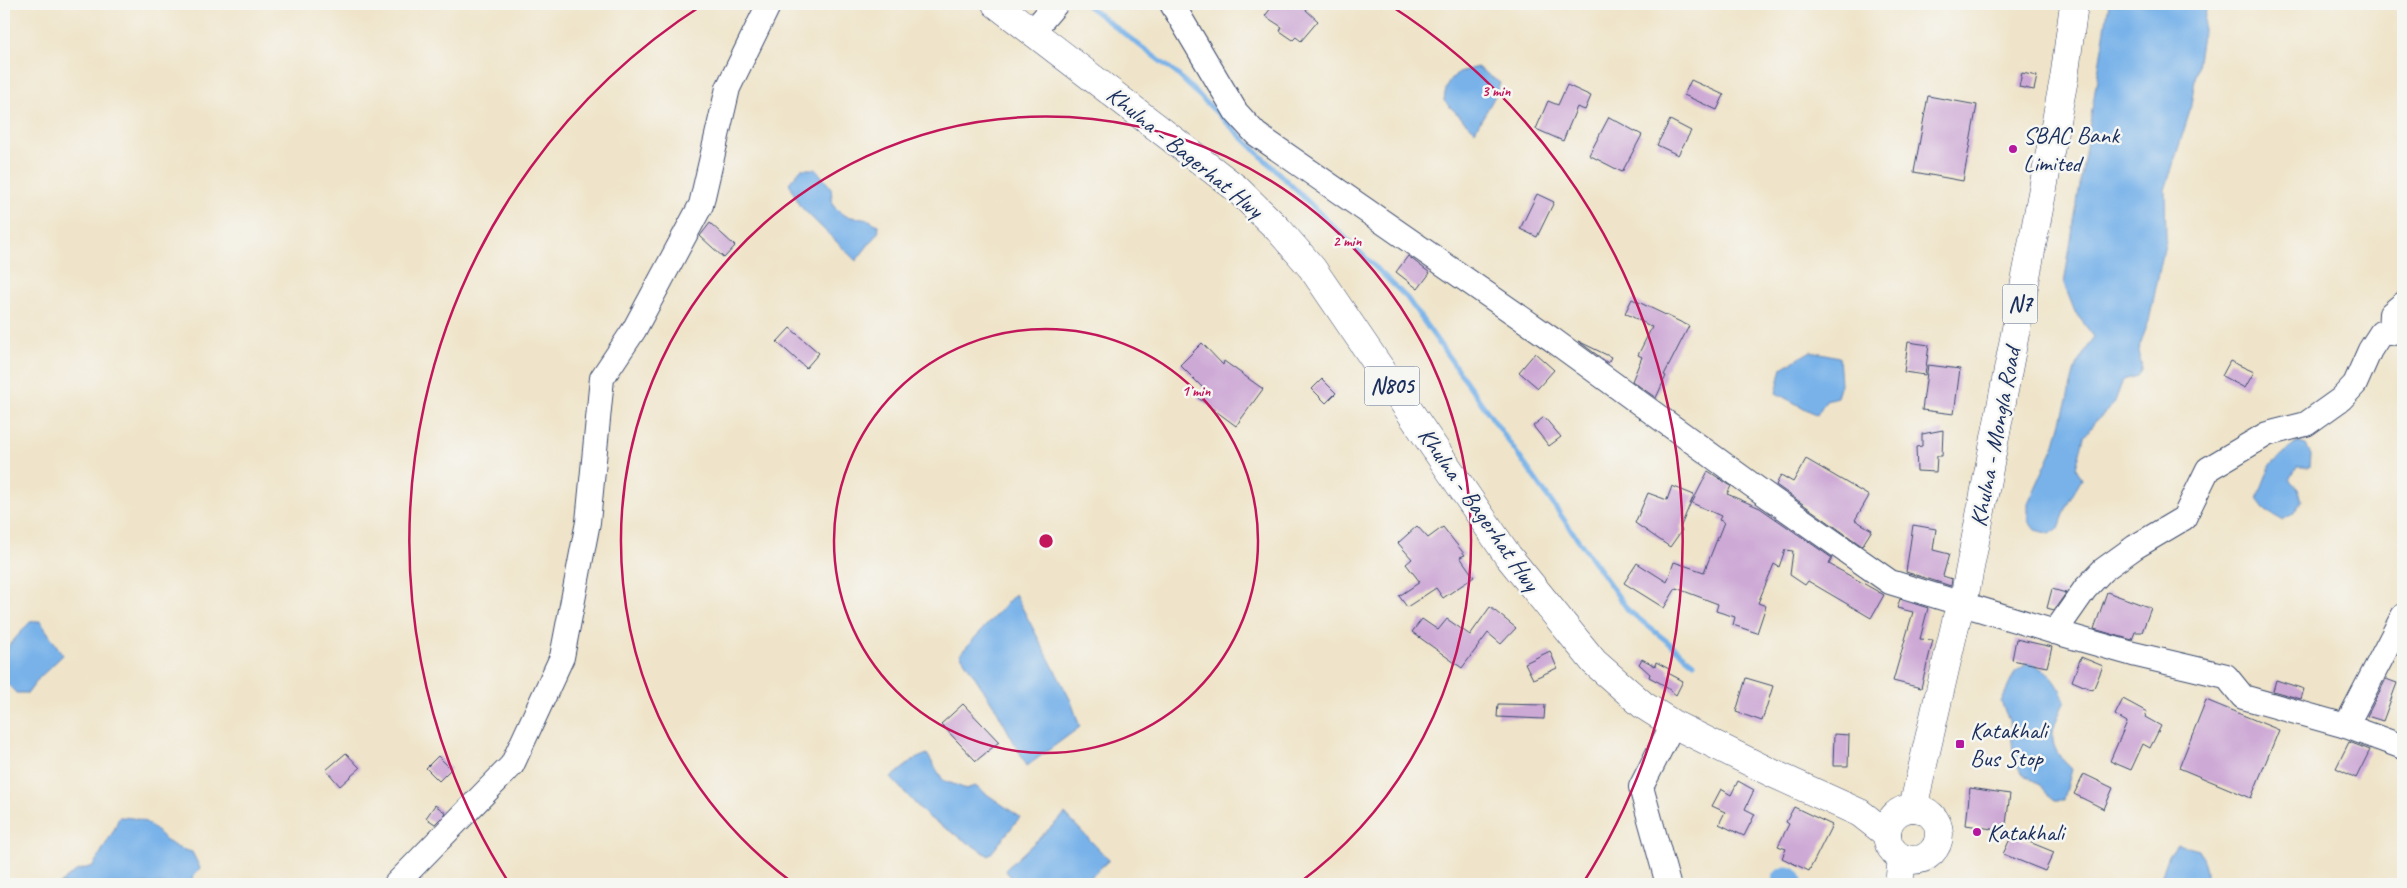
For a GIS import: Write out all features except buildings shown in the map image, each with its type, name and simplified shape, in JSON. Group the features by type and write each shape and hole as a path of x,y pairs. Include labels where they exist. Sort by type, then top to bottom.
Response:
{"highway":[{"name":"Khulna - Bagerhat Hwy","path":"996,4 1236,188 1278,229 1312,268 1514,564 1594,662 1644,705 1673,724 1774,774 1860,813 1905,817"},
{"name":"Khulna - Mongla Road","path":"1905,817 1957,617 1963,604 2064,78 2074,4"},
{"path":"1898,884 1909,868 1933,852 1938,843 1939,830 1934,819 1905,817 1888,844 1909,868"}],"street":[{"path":"396,884 512,765 562,657 588,522 602,378 634,330 701,204 728,88 769,4"},
{"path":"1032,32 1056,4"},
{"path":"1172,4 1236,112 1256,134 1553,340 1752,485 1890,582 2133,654 2226,676 2243,697 2346,726 2403,747"},
{"path":"2056,632 2086,589 2104,570 2135,547 2184,518 2208,469 2267,434 2306,424 2341,399 2355,384 2370,350 2381,333 2390,333 2391,314 2403,304"},
{"path":"2346,726 2403,616"},
{"path":"1668,884 1641,787 1673,724"}],"water":[{"path":"2109,4 2207,4 2190,111 2165,190 2166,239 2149,321 2138,350 2141,369 2137,376 2123,380 2114,404 2095,422 2084,437 2076,468 2082,479 2069,501 2059,528 2050,534 2035,530 2028,521 2028,504 2055,444 2076,366 2094,337 2075,312 2064,284"},
{"path":"1477,67 1500,83 1475,131 1444,101 1447,86 1453,77 1463,71"},
{"path":"801,169 816,169 831,188 833,206 846,216 869,220 878,225 879,231 856,261 799,205 789,183"},
{"path":"1811,351 1839,357 1841,384 1837,397 1826,400 1817,415 1776,393 1782,368"},
{"path":"2296,442 2306,445 2311,454 2310,467 2297,467 2290,480 2298,489 2302,500 2293,514 2282,520 2266,511 2257,499 2270,466"},
{"path":"1015,594 1071,701 1080,727 1027,766 996,709 960,654"},
{"path":"40,621 63,655 39,678 28,693 16,693 4,680 4,651 30,622"},
{"path":"2028,663 2042,669 2051,677 2059,687 2065,701 2056,721 2053,737 2057,752 2072,769 2064,800 2055,800 2039,784 2023,774 2014,761 2010,723 2001,702 2015,672"},
{"path":"927,754 943,780 966,789 975,786 1020,817 989,856 928,817 891,778 913,760"},
{"path":"1065,814 1109,860 1083,884 1017,884 1005,870"},
{"path":"119,817 146,822 175,846 192,852 200,868 188,884 59,884 76,871 93,866 114,830"},
{"path":"2177,844 2199,850 2207,871 2205,884 2149,884 2161,877 2169,855"}],"waterway":[{"path":"1085,4 1176,73 1407,298 1628,610 1694,663"}],"place":[{"name":"SBAC Bank Limited","path":"2013,149"},
{"name":"Katakhali Bus Stop","path":"1960,744"},
{"name":"Katakhali","path":"1977,832"}]}
